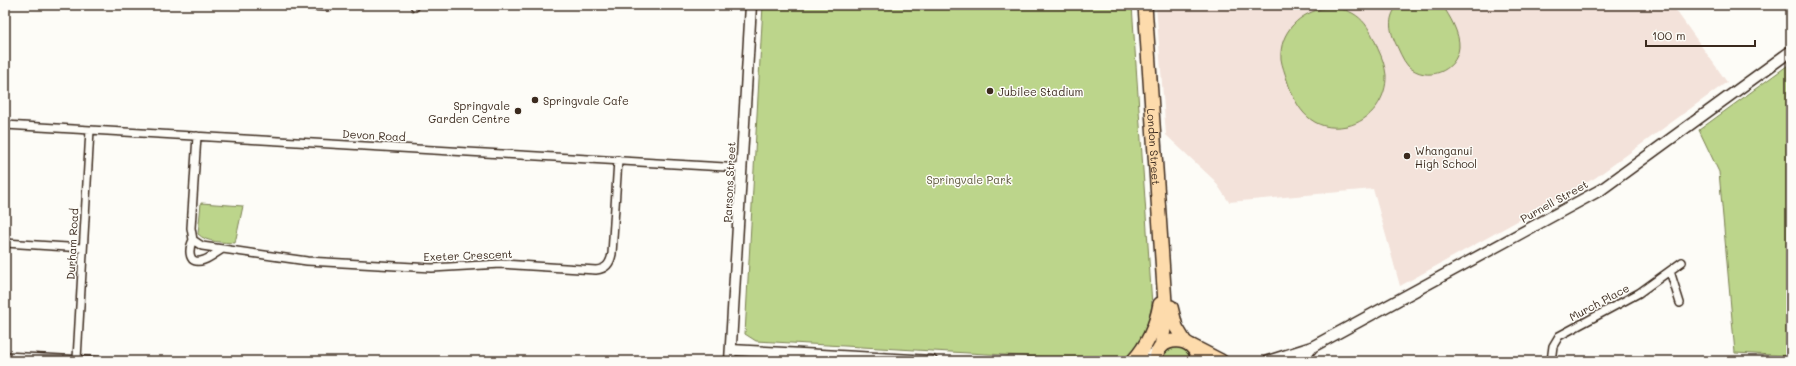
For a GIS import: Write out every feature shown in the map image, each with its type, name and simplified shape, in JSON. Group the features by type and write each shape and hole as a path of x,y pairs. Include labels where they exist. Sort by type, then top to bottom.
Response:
{"highway":[{"name":"London Street","path":"1145,5 1145,34 1155,140 1163,289 1166,318 1159,353"},
{"name":"London Street","path":"1163,289 1176,328 1196,351 1198,361"},
{"path":"1133,361 1146,344 1153,330 1163,289"},
{"path":"1159,353 1172,341 1189,344 1220,361"}],"main road":[{"name":"Parsons Street","path":"730,361 751,5"},
{"name":"Purnell Street","path":"1268,361 1312,347 1602,189 1791,50"},
{"name":"Purnell Street","path":"1298,361 1312,347"},
{"path":"731,350 932,361"},
{"path":"1140,361 1159,353"}],"street":[{"path":"293,5 326,7"},
{"name":"Devon Road","path":"5,126 742,168"},
{"name":"Durham Road","path":"77,359 90,130"},
{"path":"197,136 190,228 193,240 189,248 189,255 193,260 205,260 221,250"},
{"name":"Exeter Crescent","path":"193,240 202,246 221,250 307,261 432,268 501,264 602,269 610,262 612,254 618,160"},
{"path":"5,243 83,248"},
{"name":"Murch Place","path":"1551,361 1553,346 1560,336 1639,293 1682,262"},
{"path":"1670,271 1680,303"},
{"path":"5,356 102,361"}],"shaded area":[{"name":"Whanganui High School","path":"1156,5 1672,5 1727,82 1595,178 1400,286 1373,189 1229,202 1214,180 1166,135"}],"green space":[{"name":"Springvale Park","path":"763,5 1132,5 1152,305 1146,331 1128,358 1110,361 756,341 745,334"},
{"path":"1398,5 1442,5 1454,25 1458,36 1459,47 1457,56 1453,63 1440,72 1432,74 1423,74 1408,66 1395,42 1390,23 1392,14"},
{"path":"1326,8 1345,10 1360,18 1374,39 1386,72 1384,92 1376,107 1363,119 1347,126 1324,126 1307,116 1295,100 1281,62 1281,49 1288,32 1293,25 1308,14"},
{"path":"1791,63 1791,356 1735,353 1719,172 1699,130"},
{"path":"201,203 243,206 235,243 210,241 198,234"},
{"path":"1171,346 1187,348 1194,361 1161,361 1163,353"}],"place":[{"name":"Jubilee Stadium","path":"990,91"},
{"name":"Springvale Cafe","path":"535,100"},
{"name":"Springvale Garden Centre","path":"518,111"},
{"name":"Whanganui High School","path":"1407,156"}]}
